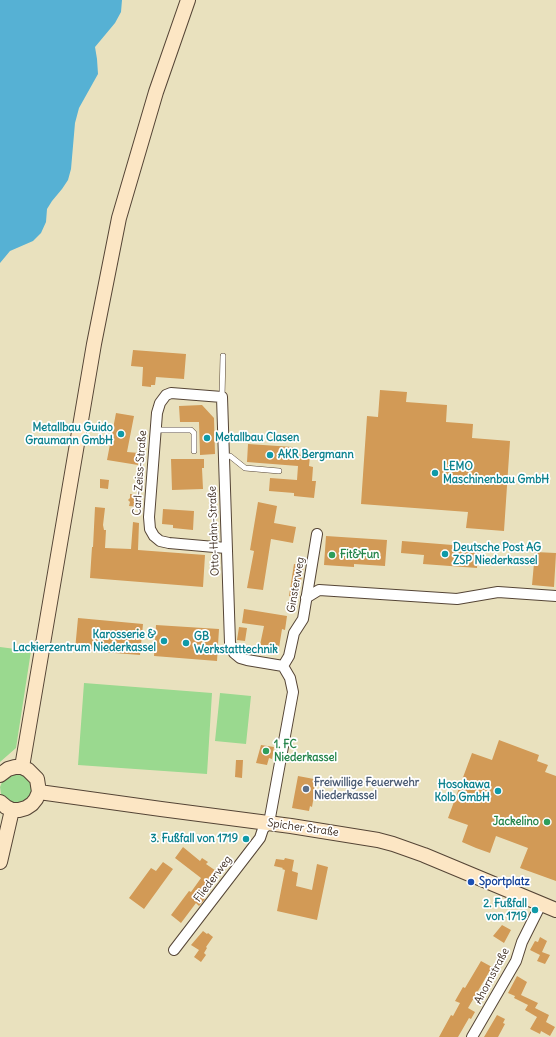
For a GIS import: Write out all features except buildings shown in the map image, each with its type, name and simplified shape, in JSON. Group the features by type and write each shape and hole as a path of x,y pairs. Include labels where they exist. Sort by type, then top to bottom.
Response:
{"main road":[{"path":"22,768 94,344 119,218 156,92 188,0"},
{"path":"0,776 8,769 15,767 22,768 33,774 37,779 39,792 32,804 19,810 12,810 0,802"},
{"name":"Spicher Straße","path":"39,792 269,823 356,836 393,844 473,875 556,910"},
{"path":"0,862 12,810"}],"street":[{"name":"Carl-Zeiss-Straße","path":"222,397 171,393 166,395 160,403 155,430 149,517 150,529 154,536 160,541 226,548"},
{"name":"Otto-Hahn-Straße","path":"222,397 230,643 234,653 240,658 283,666"},
{"name":"Ginsterweg","path":"283,666 289,656 294,633 303,619 317,534"},
{"path":"306,598 319,590 457,599 498,592 556,596"},
{"path":"269,823 293,692 290,678 283,666"},
{"name":"Fliederweg","path":"174,950 260,838 263,829 269,823"},
{"name":"Ahornstraße","path":"472,1037 516,961 522,942 541,904"}],"lane":[{"name":"Otto-Hahn-Straße","path":"222,397 223,356"},
{"path":"155,430 191,430 194,433 194,451"},
{"path":"224,457 230,456 245,468 279,471"}],"green space":[{"path":"0,647 31,651 16,748 0,762"},
{"path":"84,683 212,693 207,774 78,765"},
{"path":"220,693 251,696 246,744 215,741"},
{"path":"20,771 33,781 32,797 19,806 3,799 0,787 4,777"}],"water":[{"path":"0,0 122,0 121,12 115,23 95,47 98,74 79,108 75,123 71,169 68,180 47,209 46,222 41,233 33,241 10,251 0,263"}],"place":[{"name":"Metallbau Guido Graumann GmbH","path":"121,434"},
{"name":"Metallbau Clasen","path":"207,438"},
{"name":"AKR Bergmann","path":"270,455"},
{"name":"LEMO Maschinenbau GmbH","path":"435,473"},
{"name":"Deutsche Post AG ZSP Niederkassel","path":"445,554"},
{"name":"Fit&Fun","path":"332,555"},
{"name":"Karosserie & Lackierzentrum Niederkassel","path":"164,641"},
{"name":"GB Werkstatttechnik","path":"186,643"},
{"name":"1. FC Niederkassel","path":"266,751"},
{"name":"Freiwillige Feuerwehr Niederkassel","path":"306,789"},
{"name":"Hosokawa Kolb GmbH","path":"498,791"},
{"name":"Jackelino","path":"547,822"},
{"name":"3. Fußfall von 1719","path":"246,839"},
{"name":"Sportplatz","path":"471,882"},
{"name":"2. Fußfall von 1719","path":"535,910"}]}
